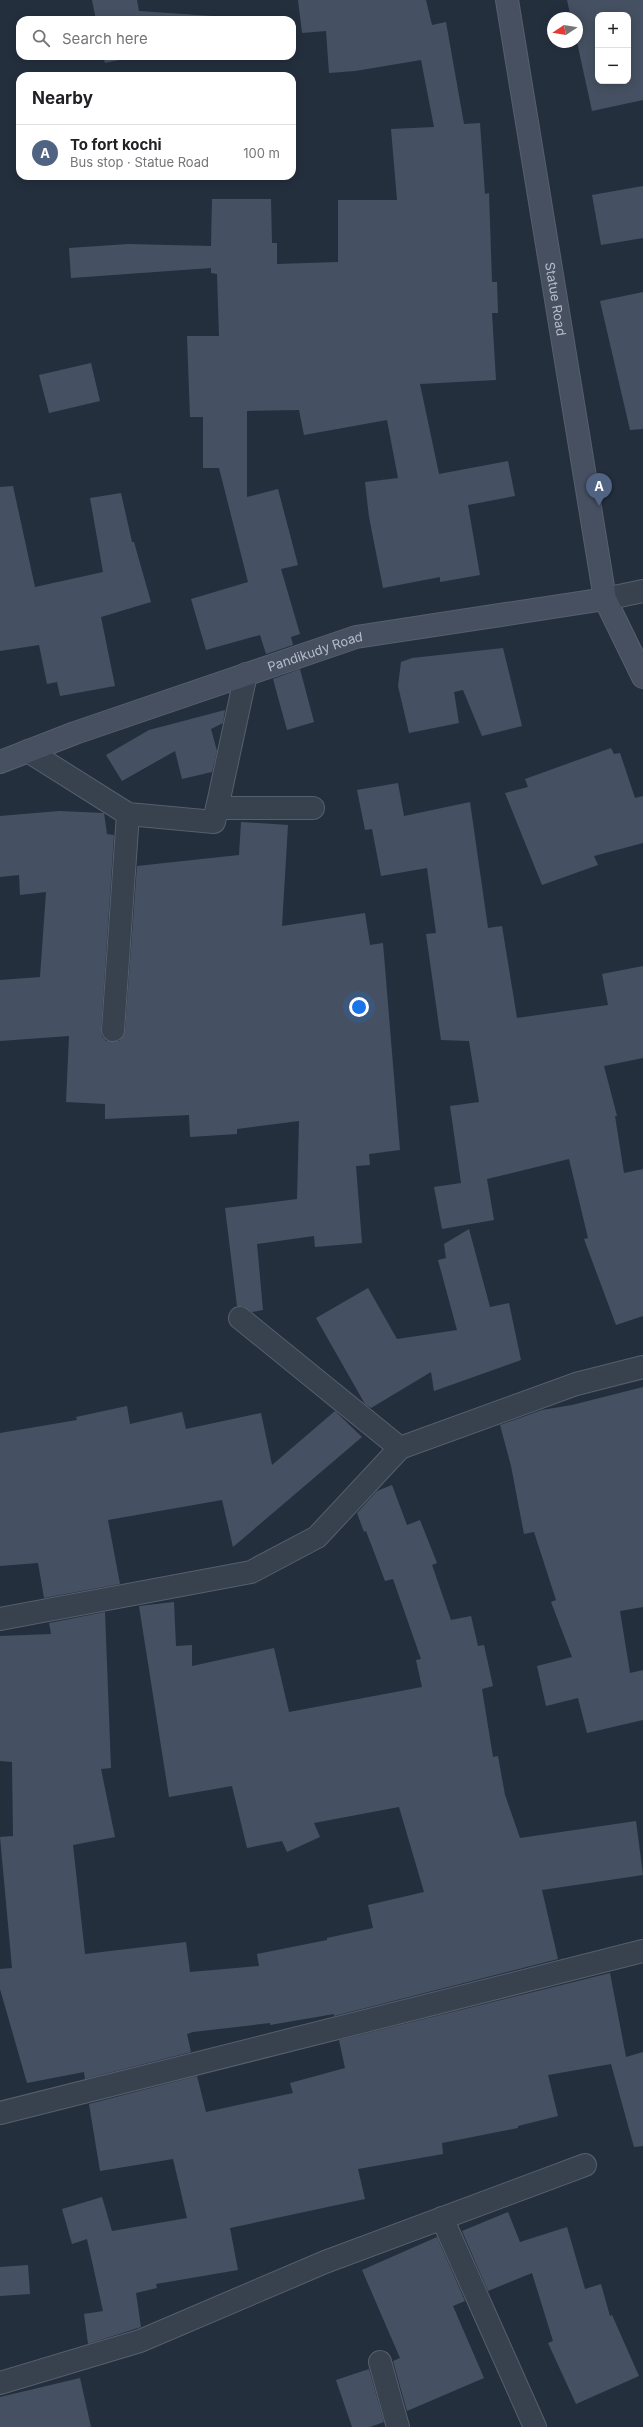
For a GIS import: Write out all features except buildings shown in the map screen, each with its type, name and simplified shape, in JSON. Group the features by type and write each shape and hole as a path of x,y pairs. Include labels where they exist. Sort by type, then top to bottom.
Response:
{"main road":[{"name":"Statue Road","path":"507,0 605,599 643,677"},
{"name":"Pandikudy Road","path":"0,762 76,733 356,637 605,599"}],"street":[{"name":"Pandikudy Road","path":"605,599 643,591"},
{"path":"28,751 128,814 214,822 246,674"},
{"path":"217,808 313,808"},
{"path":"113,1030 128,814"},
{"path":"240,1318 400,1448"},
{"path":"0,1619 252,1572 317,1537 400,1448 576,1384 643,1367"},
{"path":"0,2113 643,1951"},
{"path":"0,2384 140,2341 325,2262 585,2165"},
{"path":"442,2218 535,2427"},
{"path":"380,2362 398,2427"}],"place":[{"name":"To fort kochi","path":"599,506"}]}
